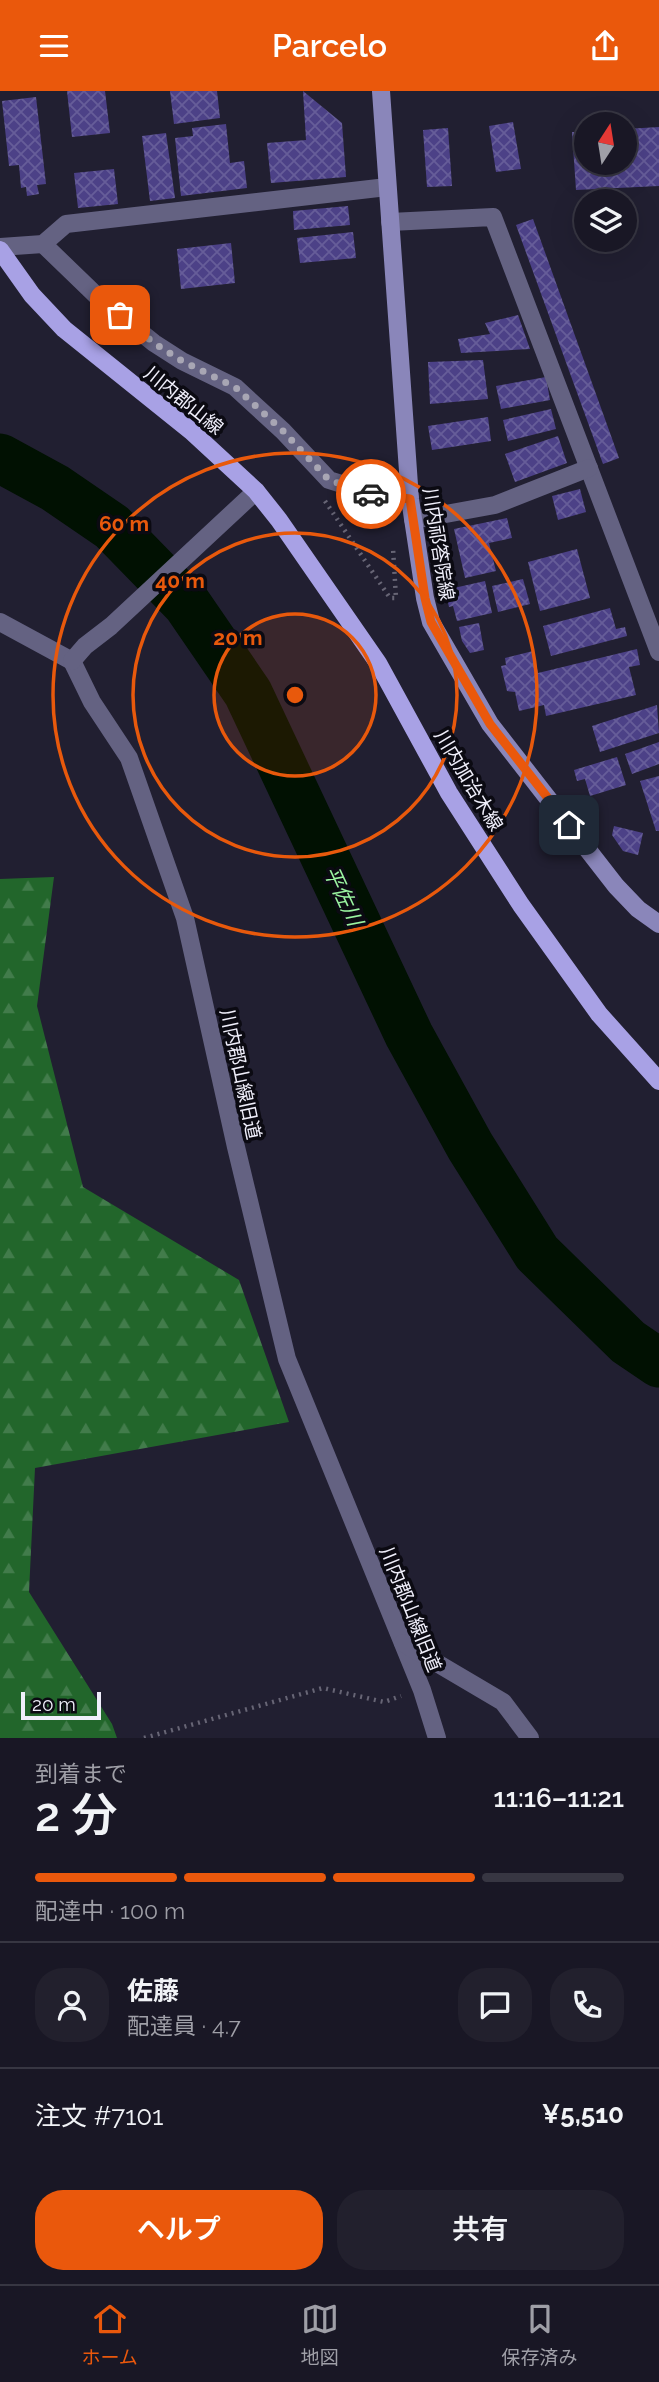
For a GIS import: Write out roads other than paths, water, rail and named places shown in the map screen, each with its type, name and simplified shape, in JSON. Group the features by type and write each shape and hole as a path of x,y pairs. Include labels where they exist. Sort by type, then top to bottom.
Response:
{"main road":[{"name":"川内祁答院線","path":"382,91 410,499 431,622 490,724 616,886 638,909 659,924"},
{"name":"川内郡山線","path":"1,254 32,295 64,329 191,431 256,491"},
{"name":"川内加治木線","path":"256,491 378,663 449,793 528,916 599,1014 659,1081"}],"street":[{"path":"1,254 43,244 66,224 387,187"},
{"path":"390,222 493,217 659,652"},
{"path":"43,244 102,301 154,343 182,361 235,387 283,431 329,480 383,497 410,499"},
{"path":"413,520 495,505 589,468"},
{"path":"0,622 72,661 85,646 111,626 211,530 256,491"},
{"name":"川内郡山線旧道","path":"72,661 92,702 129,758 185,918 287,1359 422,1690 438,1738"},
{"path":"403,1643 503,1702 530,1738"}],"waterway":[{"name":"平佐川","path":"0,458 55,488 112,527 187,604 248,693 409,1035 470,1146 537,1253 628,1342 659,1363"}]}
